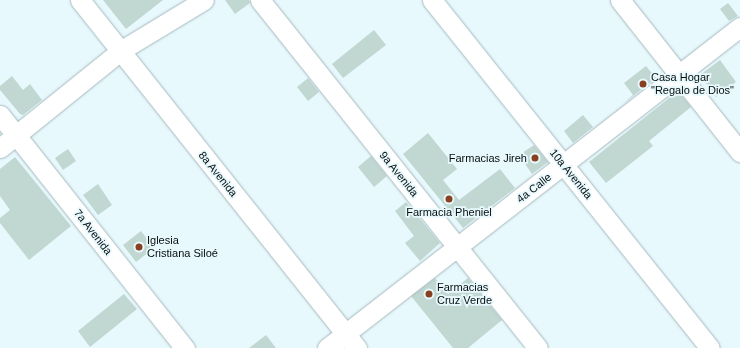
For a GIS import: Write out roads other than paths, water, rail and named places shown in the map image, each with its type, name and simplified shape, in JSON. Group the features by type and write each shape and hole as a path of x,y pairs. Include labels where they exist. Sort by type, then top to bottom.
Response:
{"street":[{"name":"8a Avenida","path":"80,0 351,341"},
{"path":"0,148 120,52 204,0"},
{"name":"9a Avenida","path":"260,0 538,348"},
{"name":"10a Avenida","path":"432,0 710,348"},
{"path":"620,0 740,152"},
{"name":"4a Calle","path":"327,348 351,341 457,247 740,27"},
{"name":"7a Avenida","path":"0,115 185,348"}],"place":[{"name":"Casa Hogar \"Regalo de Dios\"","path":"643,84"},
{"name":"Farmacias Jireh","path":"535,158"},
{"name":"Farmacia Pheniel","path":"449,199"},
{"name":"Iglesia Cristiana Siloé","path":"139,247"},
{"name":"Farmacias Cruz Verde","path":"429,294"}]}
